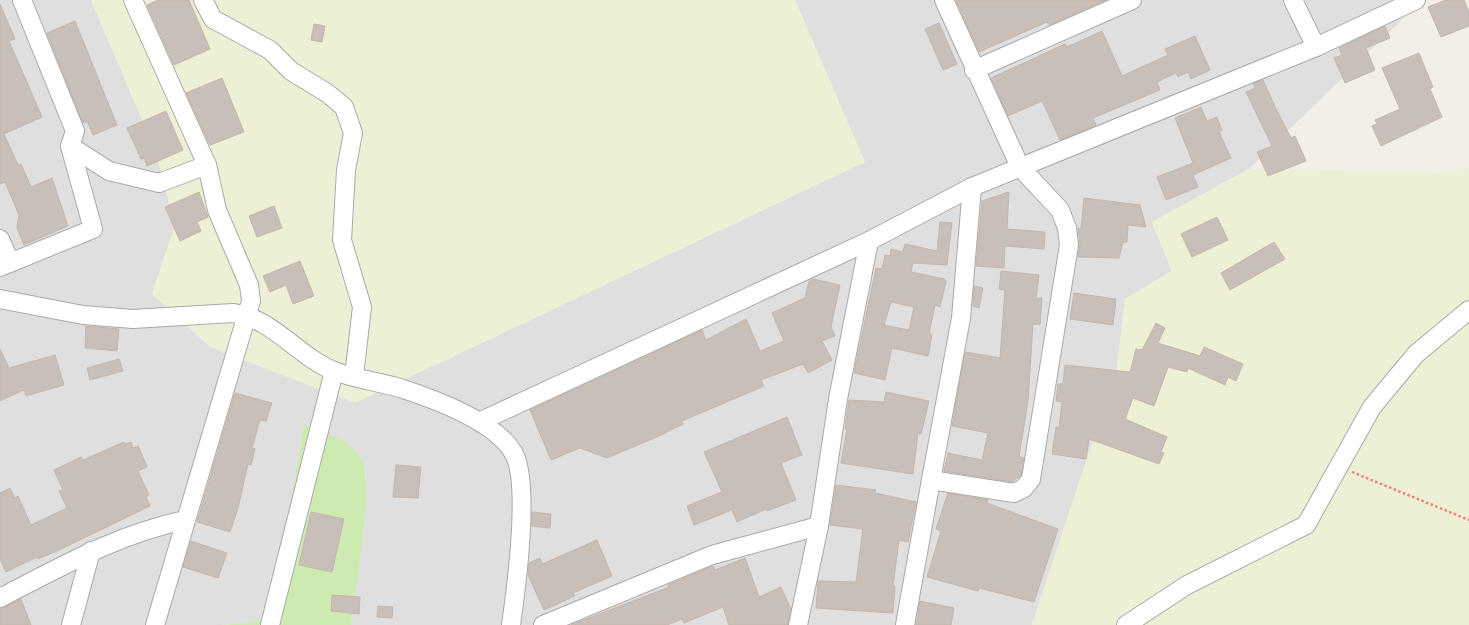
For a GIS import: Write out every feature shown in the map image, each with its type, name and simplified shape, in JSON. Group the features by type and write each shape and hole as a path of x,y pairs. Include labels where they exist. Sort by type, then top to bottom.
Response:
{"street":[{"path":"0,239 5,265 93,229 70,146 74,131 22,0"},
{"path":"133,0 207,165 217,210 249,285 250,301 154,625"},
{"path":"203,0 213,19 270,50 291,71 326,92 344,107 353,133 346,170 342,240 362,307 354,376"},
{"path":"931,480 1014,493 1024,488 1031,478 1069,245 1067,228 1060,210 1020,167 974,70 944,0"},
{"path":"974,70 1132,0"},
{"path":"1293,0 1316,47"},
{"path":"481,421 869,241 972,187 1316,47 1416,0"},
{"path":"70,146 109,171 159,183 207,165"},
{"path":"905,625 961,318 972,187"},
{"path":"798,625 819,526 838,399 869,241"},
{"path":"0,299 83,315 114,318 246,315 258,320 307,355 334,370 401,389 481,421 513,452 519,466 521,501 518,572 511,625"},
{"path":"1126,625 1187,585 1306,526 1378,399 1416,354 1469,310"},
{"path":"270,625 334,370"},
{"path":"0,598 90,551 159,525 185,520"},
{"path":"543,625 712,555 819,526"},
{"path":"71,625 90,551"}],"path":[{"path":"1339,467 1469,520"}],"shaded area":[{"path":"0,0 91,0 156,152 175,226 152,294 864,162 795,0 1422,0 1249,169 1152,222 1172,271 1125,299 1116,376 1032,625 351,625 364,526 366,476 362,459 304,424 271,620 222,625 0,625"}],"green space":[{"path":"91,0 795,0 865,162 355,403 210,347 152,294 175,226 156,152"},
{"path":"1469,168 1469,625 1032,625 1116,376 1125,299 1172,271 1152,222 1249,169 1441,173"},
{"path":"304,424 344,442 358,453 362,460 365,474 365,516 351,625 222,625 271,620"}],"building":[{"path":"158,0 189,0 210,49 174,65 147,5"},
{"path":"956,0 1106,0 1049,25 1047,22 979,52"},
{"path":"1446,0 1464,0 1469,12 1469,26 1441,37 1428,7"},
{"path":"0,4 15,39 9,41 42,117 4,134 18,165 21,164 31,187 52,178 68,226 24,245 17,228 19,215 5,182 0,184"},
{"path":"75,21 117,125 93,135 87,121 83,123 47,33"},
{"path":"939,23 957,64 943,70 925,29"},
{"path":"314,24 325,26 322,42 311,40"},
{"path":"1385,26 1390,38 1366,48 1375,70 1345,83 1334,58 1342,55 1339,48"},
{"path":"1102,31 1122,76 1168,55 1165,49 1195,36 1210,70 1191,79 1188,72 1178,77 1176,73 1157,82 1160,90 1093,118 1096,125 1060,140 1042,101 1008,116 991,78 1065,44 1067,47"},
{"path":"1419,53 1433,87 1430,89 1442,117 1381,146 1372,126 1377,124 1375,120 1400,109 1382,68"},
{"path":"222,78 244,132 210,145 186,93"},
{"path":"1263,80 1291,138 1295,136 1306,161 1268,176 1257,152 1272,146 1246,92 1255,88 1253,84"},
{"path":"1201,107 1207,121 1217,117 1222,130 1219,132 1231,158 1193,175 1198,187 1166,200 1157,177 1193,163 1175,118"},
{"path":"166,111 183,150 147,166 144,158 141,159 127,128"},
{"path":"199,192 208,217 197,222 201,231 180,241 165,207"},
{"path":"1009,192 1007,229 1045,232 1044,249 1005,246 1004,268 976,266 982,201"},
{"path":"1084,198 1140,205 1146,227 1128,225 1127,242 1123,242 1119,258 1078,257 1080,244 1078,228 1081,229"},
{"path":"274,206 282,228 257,237 249,216"},
{"path":"1217,217 1228,240 1192,257 1181,234"},
{"path":"940,222 952,223 947,265 913,263 911,272 944,279 946,282 940,307 935,305 929,334 932,335 928,356 892,348 885,380 854,373 876,268 882,269 885,255 890,256 891,249 903,252 905,244 937,251","holes":["891,302 914,307 909,330 884,325"]},
{"path":"1274,242 1285,259 1230,290 1221,273"},
{"path":"300,261 314,296 293,304 286,285 270,292 263,276"},
{"path":"1001,271 1039,275 1036,298 1042,298 1040,325 1033,324 1028,401 1019,457 1024,458 1021,475 1012,482 944,471 948,453 982,460 988,433 952,426 965,352 1000,358 1005,290 999,289"},
{"path":"813,279 840,285 831,327 835,336 822,341 832,360 808,373 803,364 761,380 764,386 682,421 683,424 659,436 607,458 580,448 551,460 530,410 702,330 706,340 746,319 760,351 784,341 772,313 805,298 809,281"},
{"path":"974,286 983,288 979,308 973,306"},
{"path":"1074,293 1116,299 1113,325 1070,319"},
{"path":"1156,323 1165,328 1158,343 1200,356 1204,347 1243,364 1236,381 1228,377 1225,385 1188,368 1187,372 1168,367 1154,406 1133,398 1125,419 1167,437 1161,452 1164,453 1159,464 1089,439 1086,459 1052,454 1056,427 1059,428 1062,402 1056,401 1058,384 1063,384 1065,365 1130,372 1136,349 1142,350"},
{"path":"86,326 119,329 117,351 85,348"},
{"path":"0,349 9,368 55,355 64,385 26,396 24,390 0,401"},
{"path":"119,359 123,371 90,380 87,368"},
{"path":"886,392 929,401 921,434 918,433 913,474 841,463 847,429 845,429 849,400 884,402"},
{"path":"235,393 272,403 266,421 260,420 252,448 255,449 251,465 248,464 238,508 230,532 197,522"},
{"path":"787,417 802,455 781,463 796,500 767,511 766,509 737,522 732,510 694,525 687,506 722,492 704,452"},
{"path":"124,442 125,444 131,442 133,448 138,446 146,464 147,467 138,471 149,495 146,497 150,506 57,551 38,559 37,557 6,572 0,559 0,493 10,488 15,498 18,496 31,525 67,508 59,491 63,490 54,470 81,457 83,460"},
{"path":"396,465 421,467 418,498 393,497"},
{"path":"836,485 876,490 875,493 916,502 908,542 899,540 893,586 895,586 893,613 816,608 818,581 856,582 863,529 830,525"},
{"path":"948,493 988,500 987,503 1058,529 1034,602 979,588 978,591 927,577 941,531 936,529"},
{"path":"311,512 344,519 332,572 299,565"},
{"path":"532,512 551,514 550,528 532,526"},
{"path":"597,540 612,576 573,593 575,596 544,610 528,575 529,563 540,558 542,564"},
{"path":"191,541 227,553 218,578 183,567"},
{"path":"745,558 759,597 781,587 791,609 788,625 729,625 723,607 684,623 682,619 667,625 571,625 669,587 668,585 713,566 715,570"},
{"path":"332,595 360,597 359,614 331,611"},
{"path":"21,599 31,625 0,625 0,609"},
{"path":"920,601 954,608 951,625 916,625"},
{"path":"378,606 393,607 392,618 377,617"}]}
